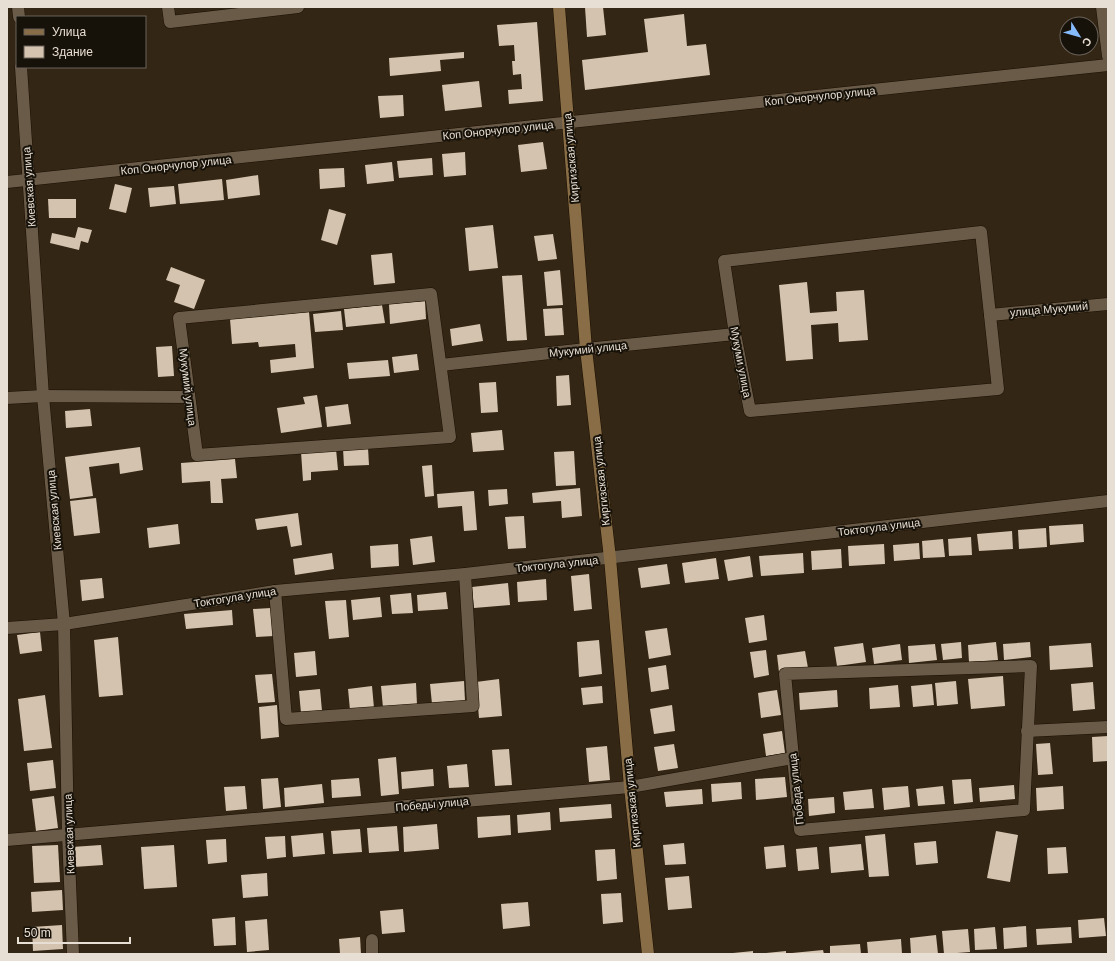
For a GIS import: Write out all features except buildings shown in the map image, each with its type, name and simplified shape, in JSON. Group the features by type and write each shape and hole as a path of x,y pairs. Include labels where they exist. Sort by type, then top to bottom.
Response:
{"street":[{"path":"168,7 170,22 298,7"},
{"name":"Киргизская улица","path":"559,7 586,349 610,558 630,787 648,954"},
{"path":"1102,7 1108,56"},
{"name":"Коп Онорчулор улица","path":"7,182 28,181 1108,65"},
{"name":"Киевская улица","path":"21,68 43,396 64,624 68,835 73,954"},
{"name":"Мукуми улица","path":"981,232 990,315 998,389 750,411 735,334 724,261 981,232"},
{"name":"Мукумий улица","path":"431,294 450,438 197,455 189,397 179,318 431,294"},
{"name":"улица Мукумий","path":"990,315 1108,304"},
{"name":"Мукумий улица","path":"441,365 735,334"},
{"path":"7,398 43,396 189,397"},
{"name":"Токтогула улица","path":"7,628 64,624 275,591 465,574 1108,501"},
{"path":"275,591 286,719 473,706 465,574"},
{"name":"Победа улица","path":"1031,666 1024,810 800,830 793,758 785,674 1031,666"},
{"path":"1027,731 1108,726"},
{"name":"Победы улица","path":"7,840 630,787 793,758"},
{"path":"372,940 372,954"}]}
